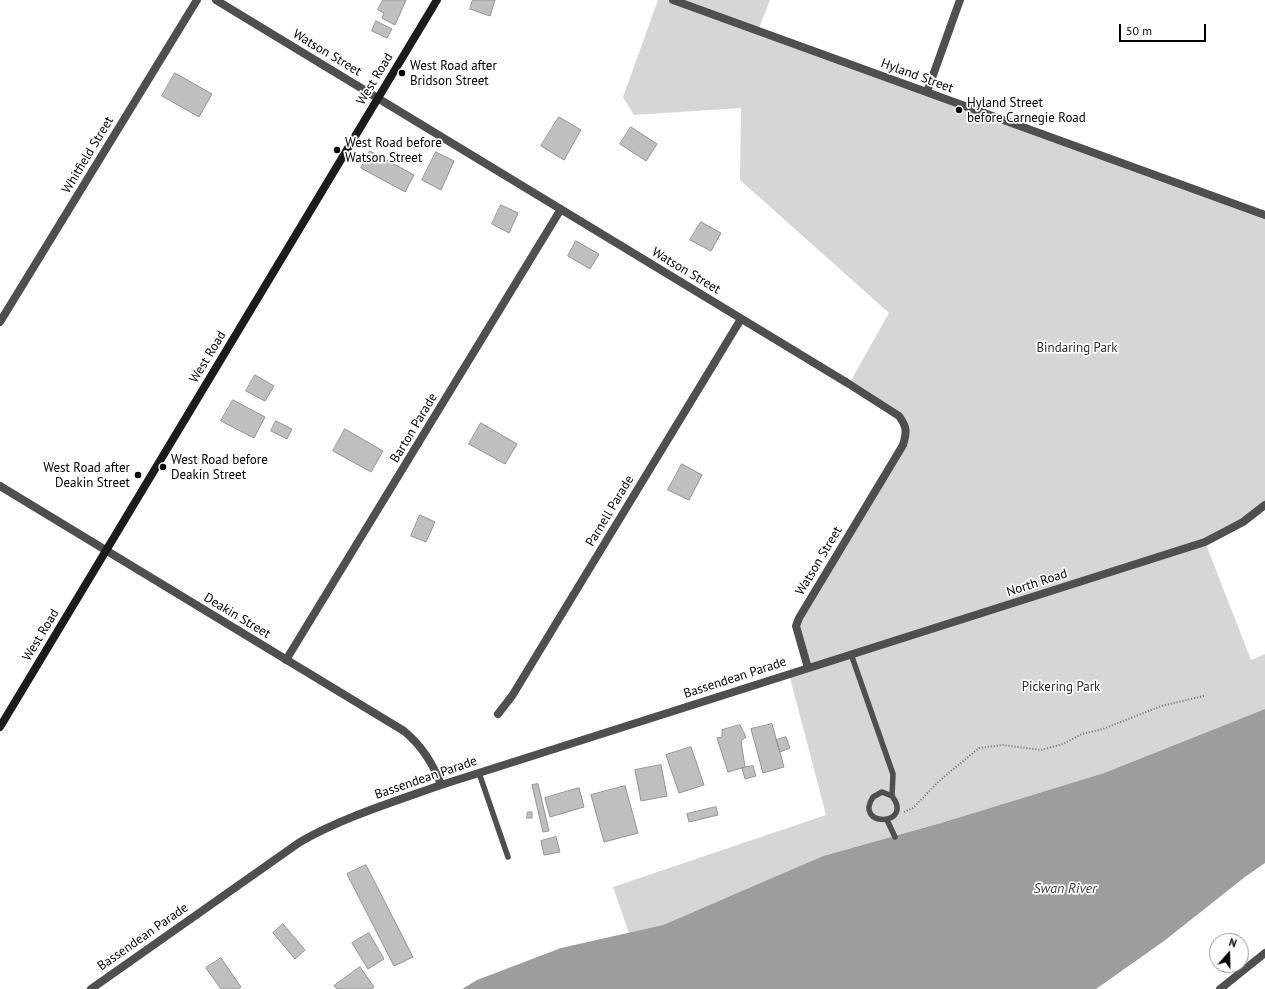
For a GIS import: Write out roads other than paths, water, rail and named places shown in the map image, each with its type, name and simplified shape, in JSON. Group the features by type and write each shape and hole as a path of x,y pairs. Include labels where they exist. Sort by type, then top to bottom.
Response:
{"street":[{"name":"Whitfield Street","path":"0,322 197,0"},
{"name":"Watson Street","path":"216,0 899,416 904,424 906,434 904,445 798,618 796,626 808,668"},
{"name":"West Road","path":"0,726 437,0"},
{"name":"Hyland Street","path":"673,0 1265,215"},
{"path":"927,92 960,0"},
{"name":"Barton Parade","path":"286,660 561,209"},
{"name":"Parnell Parade","path":"498,714 512,696 741,319"},
{"name":"Deakin Street","path":"0,486 404,731 415,740 427,756 437,773 441,785"},
{"name":"North Road","path":"808,668 1205,542 1243,522 1265,505"},
{"name":"Bassendean Parade","path":"91,989 300,842 339,821 441,785 808,668"},
{"path":"1220,989 1265,953"}],"lane":[{"path":"851,654 893,774 892,796"},
{"path":"479,773 508,857"},
{"path":"882,792 892,796 896,800 896,812 890,818 882,820 873,816 870,811 870,801 873,797 882,792"},
{"path":"890,818 895,837"}],"water":[{"name":"Swan River","path":"1265,709 1265,863 1164,941 1096,989 462,989 477,980 561,948 663,925 823,856 941,823 1104,773"}],"place":[{"name":"West Road after Bridson Street","path":"402,73"},
{"name":"Hyland Street before Carnegie Road","path":"959,110"},
{"name":"West Road before Watson Street","path":"337,150"},
{"name":"West Road before Deakin Street","path":"163,467"},
{"name":"West Road after Deakin Street","path":"138,475"}],"park label":[{"name":"Bindaring Park","path":"1077,348"},
{"name":"Pickering Park","path":"1061,687"}]}
